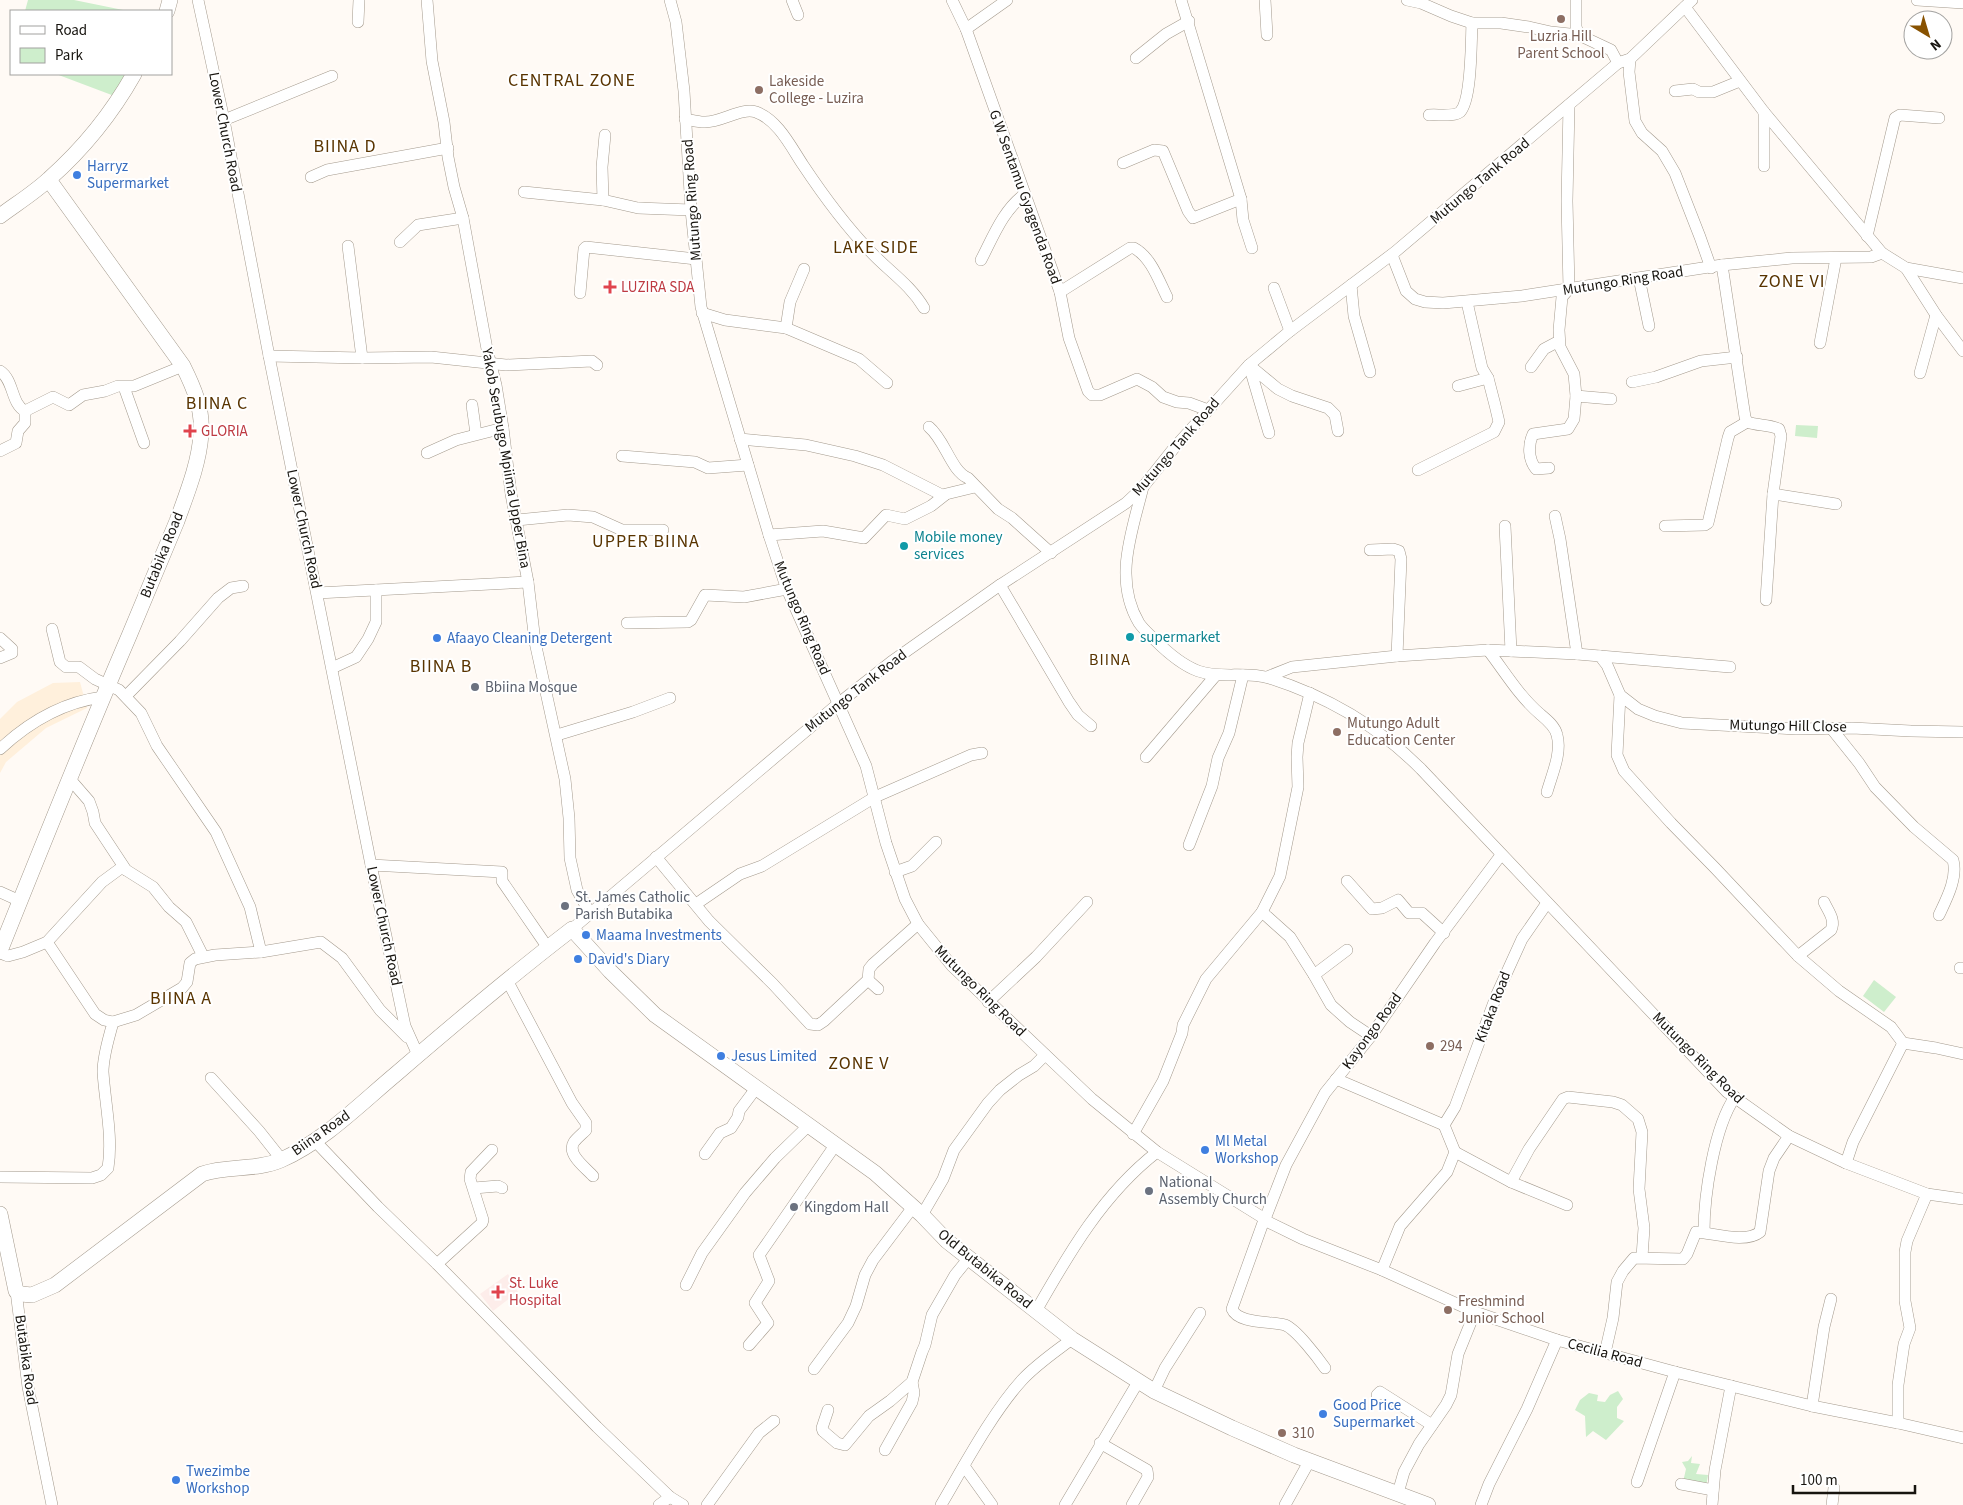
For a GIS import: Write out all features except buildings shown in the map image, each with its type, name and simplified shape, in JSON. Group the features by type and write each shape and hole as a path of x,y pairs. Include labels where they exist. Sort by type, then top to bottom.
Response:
{"main road":[{"path":"0,216 49,180 84,145 120,98 133,75"},
{"name":"Butabika Road","path":"0,952 69,778 187,494 198,458 201,434 201,411 193,386 182,366 49,180"},
{"name":"Biina Road","path":"16,1291 32,1295 55,1285 202,1174 211,1171 249,1168 282,1160 315,1141 507,980 572,929"},
{"name":"Old Butabika Road","path":"572,929 642,1003 875,1173 947,1241 1072,1339 1154,1391 1232,1428 1428,1505"},
{"name":"Butabika Road","path":"0,1214 3,1249 16,1291"}],"street":[{"name":"Lower Church Road","path":"198,0 224,120 268,356 371,864 405,1026 418,1056"},
{"path":"358,22 359,0"},
{"name":"Yakob Serubugo Mpiima Upper Bina","path":"427,0 432,61 454,187 463,218 503,428 511,494 528,582 535,642 565,779 569,818 570,858 582,901 590,913"},
{"name":"Mutungo Ring Road","path":"670,0 676,22 684,91 691,210 702,313 787,589 866,766 895,872 905,898 918,924 952,966 1092,1099 1157,1152 1264,1219"},
{"path":"792,0 798,15"},
{"name":"G W Sentamu Gyagenda Road","path":"952,0 966,29 1060,292 1069,338 1088,391 1092,395 1100,395 1137,379 1152,387 1163,396 1177,402 1189,402 1208,410"},
{"path":"966,29 1007,0"},
{"path":"1181,0 1189,21 1206,86 1241,199 1243,220 1252,248"},
{"path":"1264,0 1267,35"},
{"path":"1407,0 1421,3 1472,23 1501,23 1579,35 1611,50 1618,64"},
{"path":"1576,0 1576,27 1579,35"},
{"path":"1917,0 1963,3"},
{"path":"1688,3 1740,81 1764,112 1882,253 1906,268 1963,278"},
{"name":"Mutungo Tank Road","path":"572,929 839,703 891,662 1000,586 1114,512 1143,487 1174,448 1249,365 1392,255 1618,64 1630,59 1688,3"},
{"path":"1136,58 1166,34 1189,21"},
{"path":"1428,115 1456,114 1462,108 1468,94 1472,23"},
{"path":"1630,59 1629,72 1635,122 1642,133 1662,151 1674,173 1700,237 1716,266 1737,357 1747,422"},
{"path":"224,120 332,76"},
{"path":"1676,92 1693,89 1699,92 1713,92 1740,81"},
{"path":"1549,468 1536,469 1531,463 1529,442 1533,434 1568,429 1574,419 1576,396 1574,374 1560,347 1559,341 1562,297 1570,290 1568,201 1569,105"},
{"path":"686,119 705,122 726,118 747,110 757,112 766,117 791,146 834,209 869,251 908,286 924,308"},
{"path":"1764,112 1764,166"},
{"path":"1867,236 1895,118 1900,115 1939,118"},
{"path":"603,200 602,166 605,135"},
{"path":"311,177 327,170 448,148"},
{"path":"1123,163 1154,150 1163,150 1188,212 1193,218 1241,199"},
{"path":"524,192 603,200 638,208 691,210"},
{"path":"980,260 1006,212 1015,201 1025,194"},
{"path":"400,242 418,225 463,218"},
{"path":"348,246 362,358"},
{"path":"580,293 584,249 586,247 696,259"},
{"path":"1060,292 1130,248 1134,248 1144,257 1167,297"},
{"name":"Mutungo Ring Road","path":"1392,255 1406,291 1415,299 1425,302 1467,302 1570,290 1716,266 1792,258 1871,257 1882,253"},
{"path":"1820,343 1836,258"},
{"path":"1906,268 1936,315 1963,351"},
{"path":"786,328 790,302 804,269"},
{"path":"1639,278 1649,326"},
{"path":"1351,286 1354,316 1370,372"},
{"path":"1274,288 1290,332"},
{"path":"1418,470 1494,432 1498,422 1488,378 1482,368 1467,302"},
{"path":"702,313 725,320 786,328 859,359 887,383"},
{"path":"1920,373 1936,315"},
{"path":"1531,367 1544,349 1559,341"},
{"path":"268,356 431,357 491,364 592,361 597,365"},
{"path":"1632,382 1656,377 1701,361 1737,357"},
{"path":"1249,365 1278,389 1292,396 1328,408 1335,416 1338,431"},
{"path":"1249,365 1269,433"},
{"path":"25,411 51,398 69,405 83,395 106,391 118,386 134,386 182,366"},
{"path":"0,371 9,381 20,409 25,411"},
{"path":"1458,386 1488,378"},
{"path":"124,387 144,443"},
{"path":"1576,396 1610,399"},
{"path":"472,405 476,434"},
{"path":"0,451 16,443 18,431 26,423 25,411"},
{"path":"1665,526 1705,525 1708,523 1730,432 1747,422 1779,429 1781,436 1773,494 1766,600"},
{"path":"928,427 936,433 951,461 975,487 998,509 1012,518 1051,553"},
{"path":"427,453 456,440 503,428"},
{"path":"740,439 806,445 855,456 884,465 930,490 945,495"},
{"path":"622,456 695,462 708,468 748,465"},
{"path":"769,535 823,530 864,538 886,515 906,519 931,506 945,495 975,487"},
{"path":"1143,487 1132,526 1125,572 1128,594 1140,624 1161,646 1184,664 1199,671 1267,677 1292,667 1397,656 1488,650 1577,654 1730,667"},
{"path":"1773,494 1836,504"},
{"path":"517,520 568,515 593,517 622,530 663,530"},
{"path":"1555,516 1577,654"},
{"path":"1505,526 1511,651"},
{"path":"1370,550 1393,549 1399,552 1401,559 1397,656"},
{"path":"317,593 528,582"},
{"path":"126,696 180,641 218,598 231,588 243,586"},
{"path":"1000,586 1069,702 1090,726"},
{"path":"628,623 688,622 705,595 744,597 787,589"},
{"path":"332,668 356,657 368,639 376,622 376,590"},
{"path":"52,629 60,662 66,667 79,667 95,679 105,691"},
{"path":"0,638 12,649 12,653 0,658"},
{"path":"1488,650 1520,694 1548,722 1557,734 1558,749 1556,762 1547,792"},
{"path":"1600,656 1607,665 1620,695 1618,754 1624,772 1671,824 1798,956 1839,991 1891,1027 1903,1043 1963,1054"},
{"path":"1146,757 1216,674"},
{"path":"1189,844 1212,786 1218,758 1229,733 1244,675"},
{"name":"Mutungo Ring Road","path":"1267,677 1310,693 1353,716 1406,754 1715,1080 1735,1098 1789,1136 1846,1163 1927,1194 1963,1199"},
{"path":"0,749 34,722 60,708 105,691 119,690 141,713 157,746 216,832 250,907 261,952"},
{"path":"1133,1134 1163,1081 1182,1033 1183,1025 1206,979 1262,912 1280,876 1298,787 1298,742 1310,693"},
{"name":"Mutungo Hill Close","path":"1620,695 1638,709 1655,716 1682,723 1796,729 1832,728 1963,732"},
{"path":"556,735 633,712 670,698"},
{"path":"1832,728 1875,787 1914,826 1953,860 1955,867 1952,881 1947,899 1939,915"},
{"path":"696,904 740,874 762,866 875,796 971,755 982,753"},
{"path":"69,778 89,801 95,823 126,870"},
{"path":"895,872 912,866 936,842"},
{"name":"Kayongo Road","path":"1325,1368 1289,1327 1240,1318 1232,1309 1264,1219 1295,1146 1325,1093 1371,1036 1501,855"},
{"path":"656,857 720,933 773,984 810,1024 818,1025 824,1021 868,980 869,969 873,964 918,924"},
{"path":"371,864 502,872 502,881 548,948"},
{"path":"0,952 8,956 47,942 102,882 121,868 153,886 169,907 186,922 203,956"},
{"path":"1347,881 1372,909 1376,910 1398,900 1409,913 1422,913 1444,933"},
{"path":"0,892 20,900"},
{"path":"988,1002 1036,956 1087,902"},
{"path":"1798,956 1833,926 1824,902"},
{"name":"Kitaka Road","path":"1444,1126 1455,1107 1497,994 1522,939 1547,903"},
{"path":"1262,912 1290,937 1331,1005 1350,1022 1371,1036"},
{"path":"47,942 69,972 95,1014 104,1020 113,1022 136,1016 182,988 187,982 190,963 195,959 203,956 261,952 321,942 342,958 380,1010 410,1040"},
{"path":"1314,975 1347,950"},
{"path":"507,980 572,1103 586,1123 586,1130 574,1141 572,1148 574,1156 593,1176"},
{"path":"868,980 878,989"},
{"path":"0,1177 92,1178 101,1175 108,1168 108,1120 103,1071 113,1022"},
{"path":"1846,1163 1853,1142 1903,1043"},
{"path":"814,1369 848,1323 856,1306 865,1275 873,1260 943,1179 954,1150 988,1103 1000,1090 1046,1055"},
{"path":"211,1078 259,1131 282,1160"},
{"path":"1336,1079 1444,1126 1454,1152 1447,1172 1400,1226 1382,1270"},
{"path":"705,1154 720,1133 731,1128 738,1117 739,1111 757,1087"},
{"path":"1511,1182 1529,1148 1563,1099 1568,1097 1613,1102 1622,1105 1638,1119 1642,1132 1639,1189 1644,1228 1642,1257"},
{"path":"1704,1232 1713,1155 1727,1109 1735,1098"},
{"path":"686,1285 702,1253 745,1192 808,1125"},
{"path":"1605,1352 1613,1318 1617,1282 1634,1258 1683,1259 1696,1232 1732,1237 1759,1233 1769,1171 1774,1158 1789,1136"},
{"path":"315,1141 596,1427 670,1497 683,1505"},
{"path":"749,1345 768,1323 755,1303 769,1281 759,1255 836,1144"},
{"path":"437,1264 482,1223 483,1220 470,1179 471,1172 492,1150"},
{"path":"1036,1311 1071,1249 1097,1213 1138,1166 1157,1152"},
{"path":"1454,1152 1511,1182 1568,1206"},
{"path":"474,1188 498,1186 502,1188"},
{"path":"1898,1423 1898,1385 1904,1344 1910,1328 1906,1301 1907,1241 1927,1194"},
{"name":"Cecilia Road","path":"1264,1219 1303,1239 1382,1270 1475,1312 1557,1340 1812,1406 1963,1438"},
{"path":"828,1410 822,1428 823,1431 837,1443 845,1445 869,1416 890,1402 912,1382 926,1346 932,1315 955,1275 968,1258"},
{"name":"Butabika Road","path":"16,1291 28,1387 52,1505"},
{"path":"1812,1406 1824,1327 1831,1300"},
{"path":"1398,1493 1404,1472 1419,1444 1451,1395 1458,1354 1475,1312"},
{"path":"1154,1391 1165,1368 1200,1313"},
{"path":"941,1505 1001,1407 1021,1382 1046,1358 1072,1339"},
{"path":"1480,1505 1527,1409 1557,1340"},
{"path":"1637,1482 1675,1372"},
{"path":"885,1450 912,1402 914,1393 912,1382"},
{"path":"1065,1505 1100,1443 1138,1382"},
{"path":"1712,1505 1715,1470 1732,1386"},
{"path":"1377,1395 1380,1392 1432,1425"},
{"path":"707,1505 759,1433 774,1421"},
{"path":"1100,1443 1146,1470 1148,1477 1132,1505"},
{"path":"1285,1505 1310,1460"},
{"path":"964,1466 992,1505"},
{"path":"1681,1484 1713,1490"},
{"path":"1832,1505 1834,1488"},
{"path":"659,1505 670,1497"}],"shaded area":[{"path":"80,682 87,708 46,728 6,762 0,773 0,719 17,702 53,683"},
{"path":"508,1274 518,1292 493,1311 480,1294"}],"green space":[{"path":"28,0 74,0 123,10 25,10"},
{"path":"59,75 128,75 117,97"},
{"path":"1796,425 1818,426 1817,438 1795,436"},
{"path":"1874,980 1896,997 1884,1012 1863,996"},
{"path":"1618,1391 1623,1399 1617,1407 1617,1418 1624,1421 1606,1440 1593,1431 1586,1437 1585,1416 1575,1410 1580,1400 1589,1393 1598,1395 1597,1401 1605,1402 1610,1395"},
{"path":"1692,1456 1691,1463 1700,1464 1696,1474 1708,1475 1706,1487 1683,1482 1686,1469 1682,1462 1688,1461"}],"place":[{"name":"Luzria Hill Parent School","path":"1561,19"},
{"name":"Lakeside College - Luzira","path":"759,90"},
{"name":"Harryz Supermarket","path":"77,175"},
{"name":"LUZIRA SDA","path":"610,287"},
{"name":"GLORIA","path":"190,431"},
{"name":"Mobile money services","path":"904,546"},
{"name":"supermarket","path":"1130,637"},
{"name":"Afaayo Cleaning Detergent","path":"437,638"},
{"name":"Bbiina Mosque","path":"475,687"},
{"name":"Mutungo Adult Education Center","path":"1337,732"},
{"name":"St. James Catholic Parish Butabika","path":"565,906"},
{"name":"Maama Investments","path":"586,935"},
{"name":"David's Diary","path":"578,959"},
{"name":"294","path":"1430,1046"},
{"name":"Jesus Limited","path":"721,1056"},
{"name":"Ml Metal Workshop","path":"1205,1150"},
{"name":"National Assembly Church","path":"1149,1191"},
{"name":"Kingdom Hall","path":"794,1207"},
{"name":"St. Luke Hospital","path":"498,1292"},
{"name":"Freshmind Junior School","path":"1448,1310"},
{"name":"Good Price Supermarket","path":"1323,1414"},
{"name":"310","path":"1282,1433"},
{"name":"Twezimbe Workshop","path":"176,1480"}],"district":[{"name":"CENTRAL ZONE","path":"572,80"},
{"name":"BIINA D","path":"345,146"},
{"name":"LAKE SIDE","path":"876,247"},
{"name":"ZONE VI","path":"1792,281"},
{"name":"BIINA C","path":"217,403"},
{"name":"UPPER BIINA","path":"646,541"},
{"name":"BIINA","path":"1110,660"},
{"name":"BIINA B","path":"441,666"},
{"name":"BIINA A","path":"181,998"},
{"name":"ZONE V","path":"859,1063"}]}
